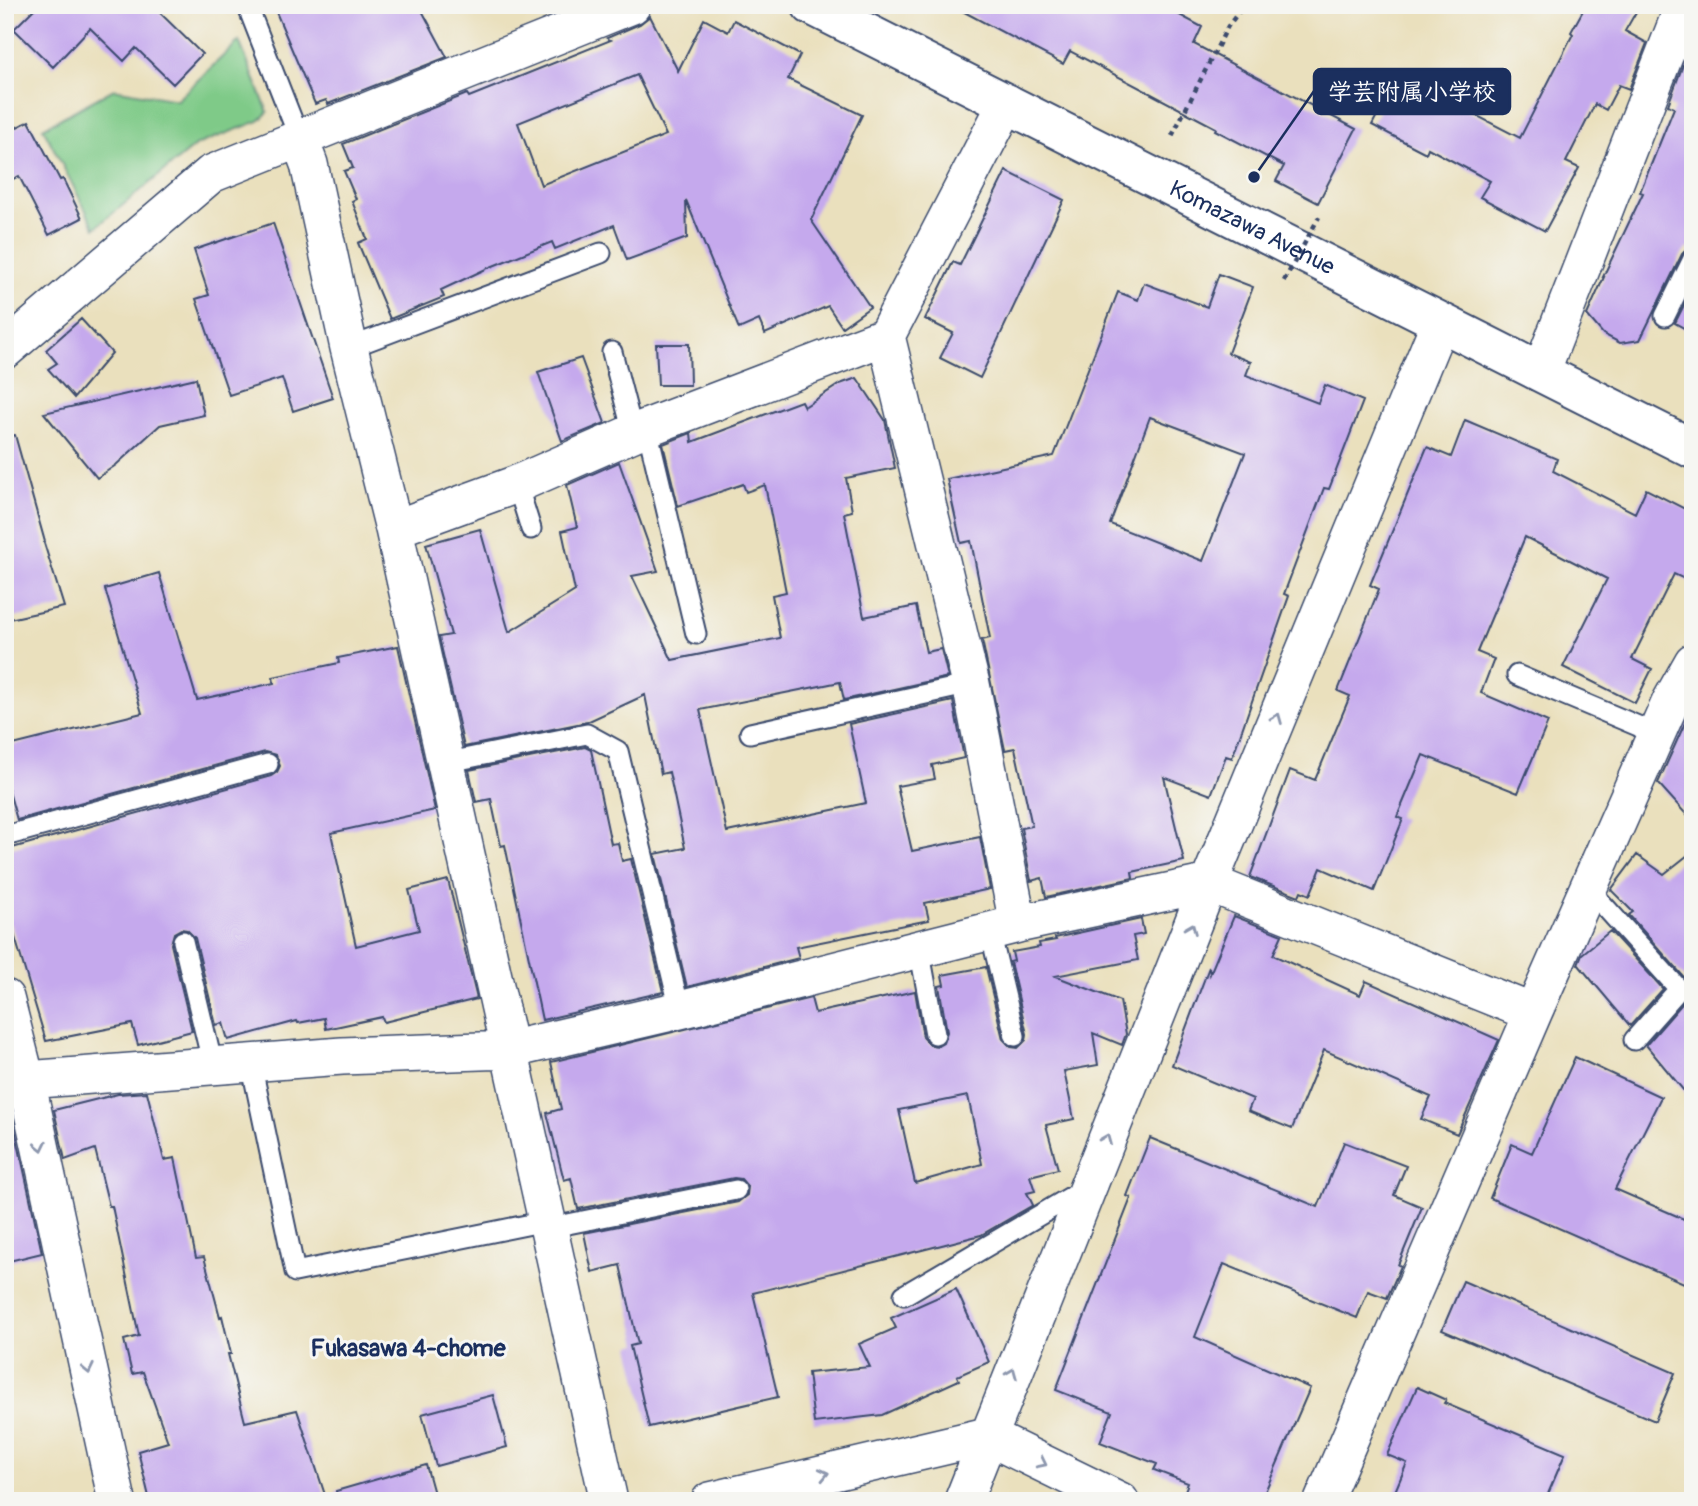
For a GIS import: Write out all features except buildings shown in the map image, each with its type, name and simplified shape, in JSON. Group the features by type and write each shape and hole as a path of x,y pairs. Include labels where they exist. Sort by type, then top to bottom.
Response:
{"main road":[{"name":"Komazawa Avenue","path":"811,5 1693,449"}],"street":[{"path":"5,350 211,174 632,5"},
{"path":"1541,372 1684,5"},
{"path":"1004,928 971,684 886,337 1007,103"},
{"path":"300,140 309,164 349,348 394,529 608,1501"},
{"path":"962,1501 1209,883 1440,322"},
{"path":"394,529 517,484 640,430 886,337"},
{"path":"1323,1501 1588,888 1674,721 1693,662"},
{"path":"16,1082 342,1056 508,1050 680,1010 919,948 1209,883 1532,1013"},
{"path":"5,998 16,1082 117,1501"},
{"path":"710,1501 987,1436 1120,1501"}],"lane":[{"path":"247,5 300,140"},
{"path":"349,348 601,253"},
{"path":"1665,316 1693,259"},
{"path":"612,352 640,430 696,634"},
{"path":"517,484 531,529"},
{"path":"1517,675 1674,721"},
{"path":"750,733 971,684"},
{"path":"444,763 587,734 618,751 680,1010"},
{"path":"5,836 268,764"},
{"path":"1588,888 1679,989 1634,1040"},
{"path":"1004,928 1015,1036"},
{"path":"183,941 212,1066"},
{"path":"919,948 935,1034"},
{"path":"251,1063 295,1272 736,1190"},
{"path":"904,1295 1087,1187"}],"path":[{"path":"1172,136 1228,26 1244,5"},
{"path":"1284,281 1319,217"}],"green space":[{"path":"239,41 268,112 259,121 196,145 95,228 43,128 114,89 177,100"}],"place":[{"name":"学芸附属小学校","path":"1254,177"}],"district":[{"name":"Fukasawa 4-chome","path":"408,1348"}]}
